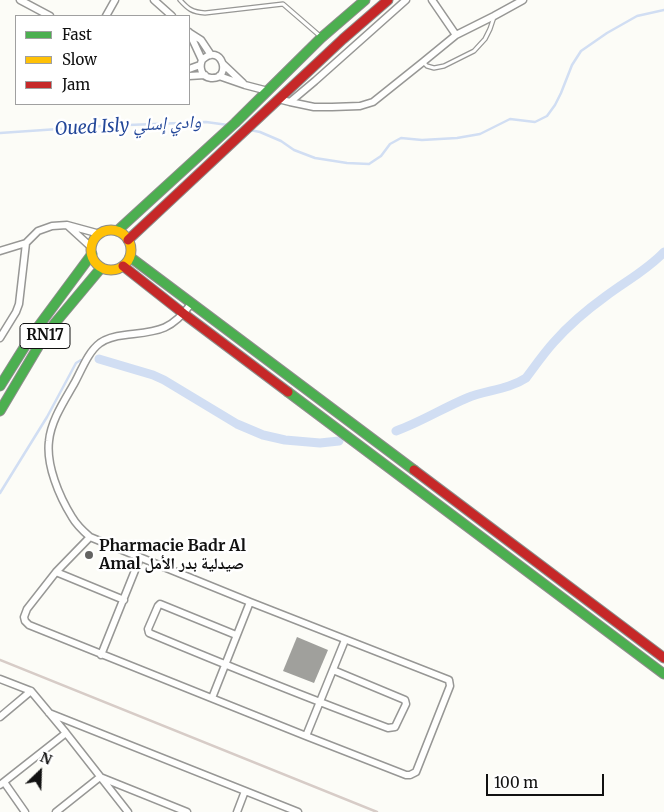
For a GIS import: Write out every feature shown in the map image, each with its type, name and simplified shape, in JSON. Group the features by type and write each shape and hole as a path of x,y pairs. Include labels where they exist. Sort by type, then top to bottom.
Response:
{"main road":[{"path":"117,231 365,0"},
{"path":"128,240 343,39 388,0"},
{"path":"91,251 97,264 107,270 123,266 130,257 131,252 126,236 111,230 100,234"},
{"name":"RN17","path":"0,386 31,334 91,251 96,237 100,234"},
{"path":"130,257 664,658"},
{"path":"123,266 184,314 664,674"},
{"name":"RN17","path":"0,411 41,342 101,268"}],"street":[{"path":"20,0 48,15"},
{"path":"107,15 115,0"},
{"path":"154,0 171,15"},
{"path":"290,102 406,0"},
{"path":"432,0 456,35"},
{"path":"278,99 314,107 360,106 373,102 456,35 523,0"},
{"path":"190,33 201,40 211,55"},
{"path":"190,35 204,76"},
{"path":"190,68 201,63 208,55 219,57 223,64 245,86"},
{"path":"219,76 223,70 223,64"},
{"path":"190,76 212,78 219,76 245,86 268,90"},
{"path":"0,251 26,243 38,231 52,226 67,226 100,234"},
{"path":"67,226 91,251"},
{"path":"0,338 14,317 19,304 26,243"},
{"path":"90,537 56,572 27,609 24,618 25,622 29,625 406,774 413,775 416,772 450,682 445,678 345,640 90,537 72,518 55,483 48,453 53,425 90,355 99,344 106,340 157,332 173,324 191,304"},
{"path":"101,654 140,558"},
{"path":"56,572 124,600"},
{"path":"212,698 250,602"},
{"path":"236,636 160,604 148,629 149,632 225,665 320,703 391,728 395,727 406,704 405,700 333,670"},
{"path":"306,736 345,640"},
{"path":"0,679 31,691 128,812"},
{"path":"0,717 31,691"},
{"path":"49,712 298,812"},
{"path":"25,812 2,784 66,733"},
{"path":"100,777 186,812"},
{"path":"56,812 100,777"},
{"path":"237,812 244,791"}],"lane":[{"path":"180,0 188,9 204,13 284,2 323,38"},
{"path":"423,62 427,66 434,68 444,66 474,51 485,39 494,16"}],"building":[{"path":"297,637 328,650 314,683 283,671"}],"waterway":[{"name":"Oued Isly وادي إسلي","path":"250,130 281,141 294,150 315,158 369,164 381,156 390,144 401,138 422,140 457,138 480,134 510,119 535,122 547,116 555,105 572,65 581,51 637,16 664,10"},
{"name":"Oued Isly وادي إسلي","path":"0,133 102,126 206,122 228,125"},
{"path":"396,431 474,395 512,385 526,378 550,346 572,323 651,264 664,252"},
{"path":"99,359 164,380 237,424 263,435 285,440 320,443 339,441"},
{"path":"0,493 47,417 76,363 81,360"}],"railway":[{"path":"0,660 377,812"}],"traffic: fast":[{"path":"117,231 235,123 321,38 365,0"},
{"path":"0,386 32,335 92,254"},
{"path":"130,257 414,470"},
{"path":"0,411 41,342 101,268"},
{"path":"288,392 664,674"}],"traffic: slow":[{"path":"111,230 125,236 131,250 125,264 111,270 97,264 91,250 97,236 111,230"}],"traffic: jam":[{"path":"128,240 343,39 388,0"},
{"path":"123,266 288,392"},
{"path":"414,470 664,658"}],"place":[{"name":"Pharmacie Badr Al Amal صيدلية بدر الأمل","path":"89,555"}]}
